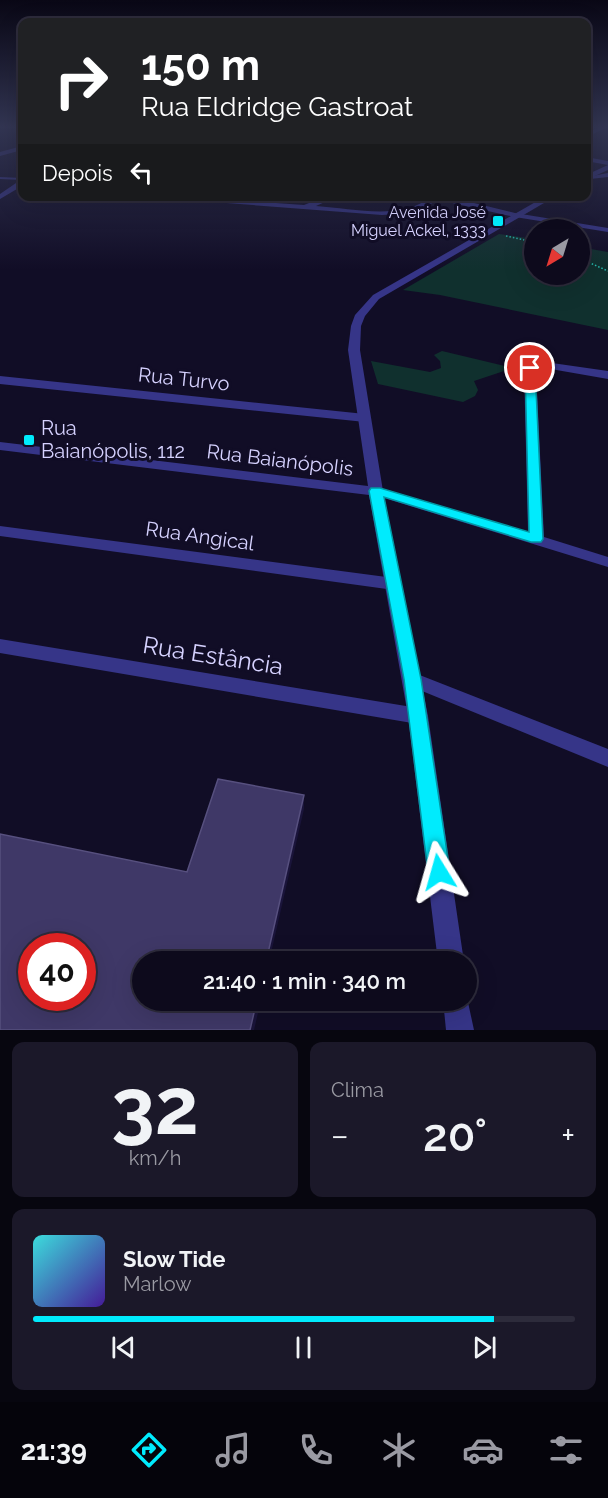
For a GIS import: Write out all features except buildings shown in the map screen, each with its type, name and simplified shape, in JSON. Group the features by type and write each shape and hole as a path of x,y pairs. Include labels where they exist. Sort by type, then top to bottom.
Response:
{"street":[{"path":"591,177 608,175"},
{"path":"0,197 18,188"},
{"path":"201,201 366,213 408,211 431,201"},
{"path":"303,209 323,201"},
{"path":"456,201 518,216 608,230"},
{"path":"354,350 347,335 347,321 354,307 365,295 545,201"},
{"path":"450,951 418,716 376,491 354,350 356,326 360,315 370,302 387,289 518,216"},
{"path":"536,539 530,368 545,365 608,375"},
{"name":"Rua Turvo","path":"0,380 365,418"},
{"name":"Rua Baianópolis","path":"0,446 376,491 608,562"},
{"name":"Rua Angical","path":"0,531 394,584"},
{"name":"Rua Estância","path":"0,646 418,716"},
{"path":"412,679 608,758"},
{"path":"457,1011 460,1030"}],"lane":[{"path":"0,178 18,180"}],"path":[{"path":"490,233 524,240"},
{"path":"590,263 608,271"}],"green space":[{"path":"499,234 524,238 524,285 590,285 590,249 608,252 608,330 440,295 403,290"},
{"path":"442,351 513,368 474,381 478,390 475,396 463,402 378,384 371,361 430,372 441,368 440,361 434,355"}],"place":[{"name":"Avenida José Miguel Ackel, 1333","path":"498,221"},
{"name":"Rua Baianópolis, 112","path":"29,440"}],"route":[{"path":"439,872 412,679 376,491 536,539 530,368"}]}
